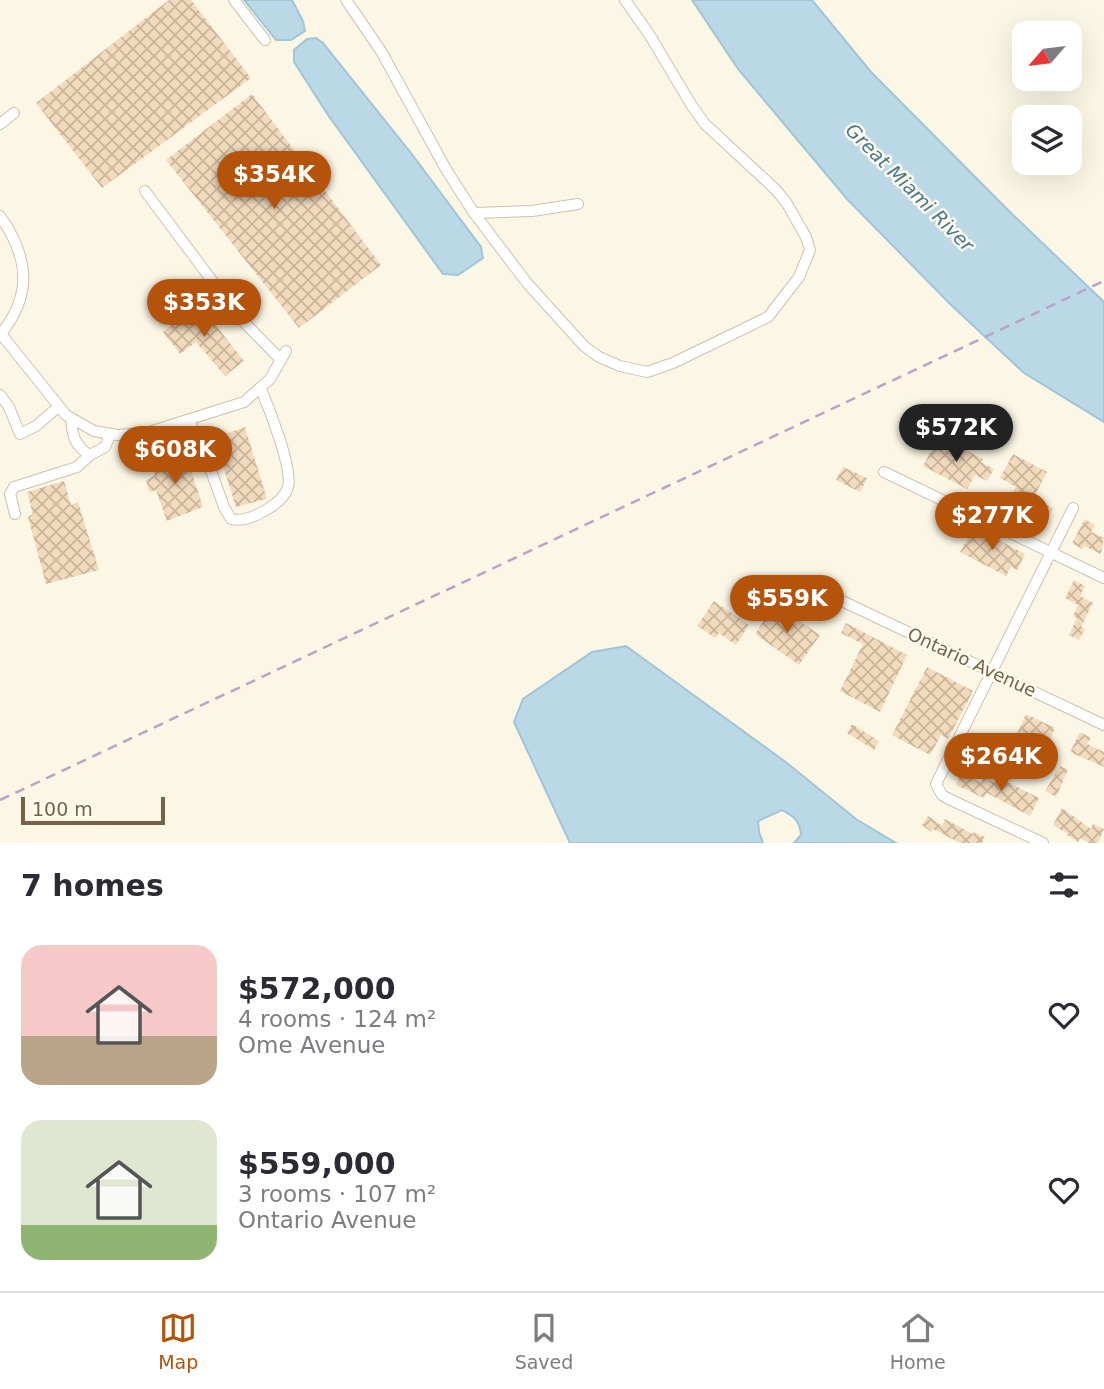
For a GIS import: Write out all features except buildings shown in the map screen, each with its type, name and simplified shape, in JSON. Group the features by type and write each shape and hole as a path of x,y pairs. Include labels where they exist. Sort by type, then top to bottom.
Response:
{"street":[{"path":"234,0 265,40"},
{"path":"346,0 381,51 432,146 474,213 527,283 584,346 599,358 647,372 673,363 768,317 799,277 810,250 802,229 775,189 705,124 625,0"},
{"path":"0,124 14,113"},
{"path":"0,216 15,239 23,265 22,296 5,319 1,334 58,407 71,418 94,431 110,435 146,433 244,402 261,389 283,356 240,318 145,191"},
{"path":"474,213 532,211 578,204"},
{"path":"188,420 201,443 231,519 239,521 257,516 275,505 287,491 290,478 270,409 261,389"},
{"path":"0,395 9,407 20,434 36,426 58,407"},
{"path":"71,418 72,430 80,449 90,455"},
{"path":"16,514 10,494 14,487 76,467 105,447 110,435"},
{"path":"884,472 1104,578"},
{"path":"1043,843 949,799 936,784 1073,508"},
{"name":"Ontario Avenue","path":"840,600 1104,725"}],"water":[{"path":"244,0 292,0 305,31 291,40 276,40"},
{"name":"Great Miami River","path":"692,0 812,0 871,72 1104,302 1104,422 1024,373 950,304 847,199 738,69"},
{"path":"316,38 323,43 411,153 481,247 483,258 458,275 443,274 328,115 294,62 294,50 307,39"},
{"path":"626,646 787,763 856,819 896,843 794,843 801,835 798,823 782,810 758,821 763,843 570,843 514,722 523,699 592,652"}],"railway":[{"path":"0,800 1104,281"}]}
